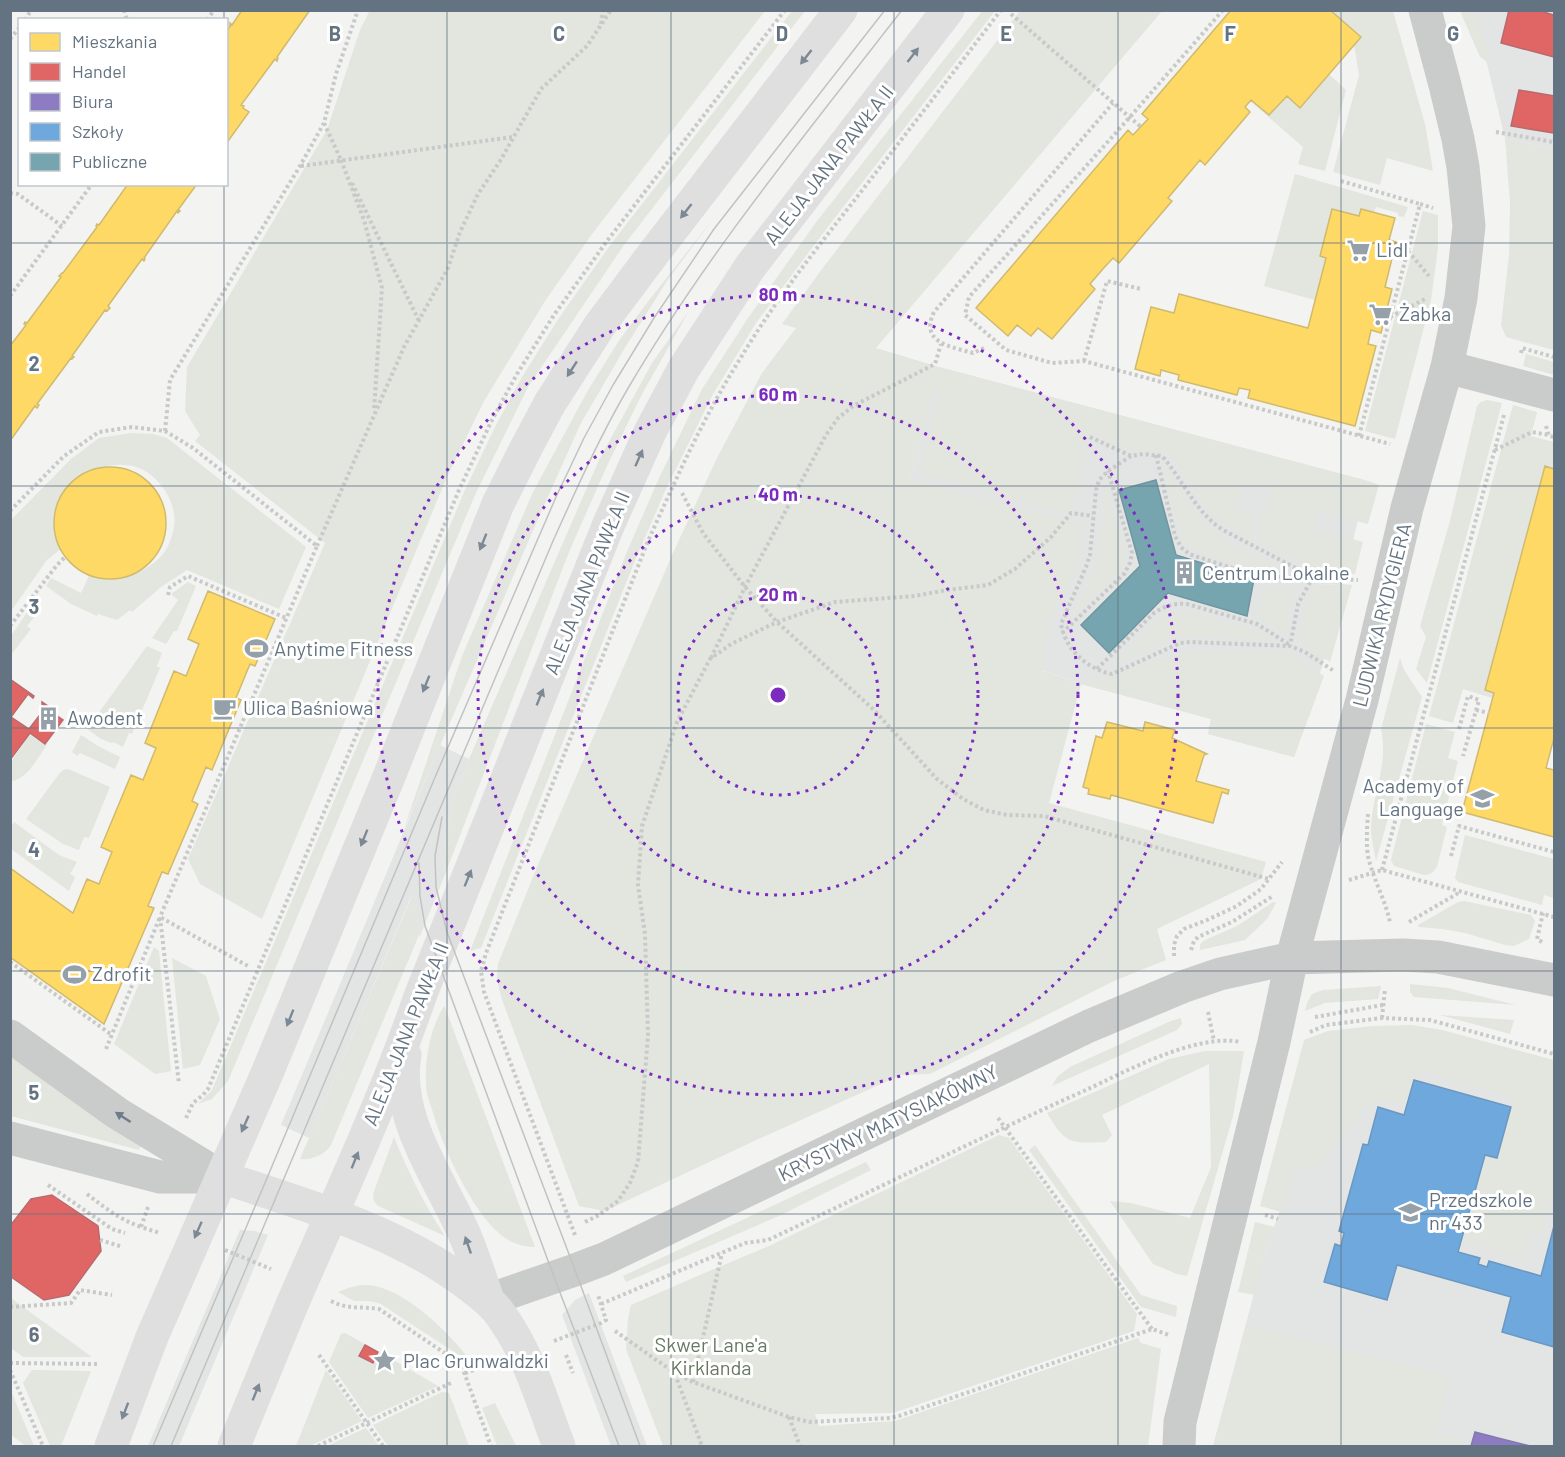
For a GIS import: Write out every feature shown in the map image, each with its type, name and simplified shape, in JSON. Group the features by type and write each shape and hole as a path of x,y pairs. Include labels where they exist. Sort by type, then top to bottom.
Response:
{"main road":[{"path":"111,1446 152,1337 268,1071 498,504 550,403 600,325 841,10"},
{"name":"ALEJA JANA PAWŁA II","path":"234,1446 291,1307 333,1215 608,526 650,432 683,370 750,267 948,10"},
{"path":"409,1029 402,1069 403,1088 409,1112 432,1172 464,1232 488,1300"},
{"path":"222,1177 333,1215 397,1242 428,1257 488,1300 500,1313 523,1352 559,1446"}],"street":[{"name":"LUDWIKA RYDYGIERA","path":"1179,1446 1180,1422 1274,1042 1292,958 1302,870 1362,700 1407,508 1447,367 1461,298 1469,226 1463,167 1425,10"},
{"path":"1447,367 1554,395"},
{"path":"1292,958 1404,955 1438,957 1554,980"},
{"name":"KRYSTYNY MATYSIAKÓWNY","path":"488,1300 604,1259 1089,1026 1182,987 1220,974 1292,958"},
{"path":"10,1035 117,1113 222,1177"},
{"path":"10,1138 160,1177 222,1177"}],"path":[{"path":"165,431 170,380 324,123 336,74 358,10"},
{"path":"601,25 603,10"},
{"path":"106,1049 317,546 404,347 448,268 460,232 478,194 500,161 541,89 587,46 611,10"},
{"path":"575,1236 484,992 481,971 486,953 648,541 718,398 740,359 776,305 830,231 1001,10"},
{"path":"1223,10 969,297 965,315 1006,350 1052,363 1084,361 1397,445"},
{"path":"1011,14 1141,127"},
{"path":"984,348 974,353 941,344 931,332 930,325 934,312 1113,103"},
{"path":"324,123 419,321"},
{"path":"1496,132 1554,142"},
{"path":"300,166 513,137"},
{"path":"341,160 364,220 382,288 374,415"},
{"path":"1341,181 1441,210"},
{"path":"10,296 91,186"},
{"path":"10,193 18,194 62,226"},
{"path":"1359,436 1420,204"},
{"path":"1408,251 1430,277"},
{"path":"1084,361 1107,280 1141,289"},
{"path":"1390,317 1436,293"},
{"path":"585,1222 618,1201 630,1183 638,1162 648,1035 645,934 638,885 642,826 677,722 745,587 826,435 838,418 853,406 935,364 941,344"},
{"path":"1382,870 1506,409"},
{"path":"10,511 64,456 99,432 132,427 165,431 193,448 317,546"},
{"path":"1494,451 1532,432 1550,436"},
{"path":"1090,437 1131,456"},
{"path":"1290,646 1180,643 1112,674 1102,672 1086,663 1072,649 1062,633 1060,624 1090,555 1099,480 1131,456 1143,454 1162,456 1214,524 1313,577"},
{"path":"1156,455 1175,536 1181,547 1189,554 1260,577 1359,580"},
{"path":"1062,633 1124,574 1130,563 1132,553 1108,471"},
{"path":"682,492 703,533 745,587 777,622 873,709 937,779 963,799 984,810 1007,815 1044,816 1269,879"},
{"path":"10,504 17,504"},
{"path":"710,659 731,644 777,622 836,602 915,596 988,585 1015,569 1051,537 1071,513 1093,516"},
{"path":"10,626 65,557"},
{"path":"168,595 170,587 188,576 286,618"},
{"path":"1290,646 1298,604 1313,577"},
{"path":"1097,669 1154,613 1164,606 1177,603 1257,624 1290,646 1305,651 1337,674"},
{"path":"1459,729 1468,696 1479,699 1463,756"},
{"path":"1476,710 1489,713"},
{"path":"1368,811 1367,848 1373,872 1387,905 1391,930"},
{"path":"1451,856 1459,826 1554,852"},
{"path":"1175,963 1174,945 1177,936 1184,929 1237,906 1261,889 1282,862 1302,870 1276,894 1248,914 1198,937 1192,945 1192,956"},
{"path":"1349,880 1382,870 1554,917"},
{"path":"1407,923 1460,892"},
{"path":"1543,913 1537,939 1545,944"},
{"path":"160,917 248,966"},
{"path":"160,917 179,1084"},
{"path":"1390,921 1399,922"},
{"path":"10,962 112,1035"},
{"path":"1382,1018 1386,983"},
{"path":"1305,1018 1383,1005"},
{"path":"1207,1007 1214,1041"},
{"path":"1306,1033 1326,1025 1382,1018 1430,1020 1554,1053"},
{"path":"601,1304 745,1243 768,1240 1151,1060 1214,1041 1227,1040 1246,1043"},
{"path":"998,1118 1152,1329 1176,1337"},
{"path":"40,1183 50,1186 112,1229 126,1233"},
{"path":"150,1199 141,1227 166,1235"},
{"path":"100,1240 123,1247"},
{"path":"230,1252 256,1263"},
{"path":"693,1382 722,1253"},
{"path":"554,1341 606,1320 596,1289"},
{"path":"10,1307 70,1303 81,1290 112,1295"},
{"path":"327,1299 340,1306 379,1309 461,1364 490,1446"},
{"path":"615,1331 675,1373 693,1382 809,1422 899,1416 1152,1329"},
{"path":"319,1355 383,1446"},
{"path":"566,1355 573,1372"},
{"path":"10,1363 97,1364"},
{"path":"465,1373 479,1368"},
{"path":"10,1370 43,1446"},
{"path":"675,1373 702,1446"},
{"path":"318,1446 453,1382"},
{"path":"789,1417 800,1446"}],"shaded area":[{"path":"1474,11 1554,11 1554,149 1505,138"},
{"path":"939,367 1368,481 1342,584 1316,585 1300,643 1325,657 1294,757 1208,734 1211,719 1081,684 1016,661 910,479"},
{"path":"440,745 469,759 455,796 446,836 444,877 420,936 411,897 309,1138 281,1125"},
{"path":"1371,1050 1554,1070 1554,1446 1213,1446 1266,1249 1321,1099"},
{"path":"240,1230 268,1235 179,1446 148,1446"},
{"path":"589,1293 647,1446 611,1446 562,1315 575,1300"}],"green space":[{"path":"370,10 765,11 592,234 545,301 484,401 447,477 262,919 200,884 188,859 325,543 195,441 200,435 185,411 187,367 327,130 360,30"},
{"path":"983,10 995,11 756,323 713,394 666,489 636,558 481,948 470,951 626,554 659,478 702,389 748,318 817,221"},
{"path":"792,11 805,11 624,245 528,387 475,495 228,1081 212,1099 198,1104 212,1090 465,490 522,377 559,318 611,244"},
{"path":"1020,11 1162,11 876,348 1379,485 1368,524 1318,511 1314,529 1363,542 1355,574 1318,573 1262,544 1259,514 1267,515 1272,491 1241,484 1236,509 1250,514 1254,540 1218,521 1203,504 1172,457 1166,453 1130,451 1092,432 1071,513 920,474 941,390 934,389 910,479 1083,525 1078,559 1066,590 1048,620 1043,671 1081,684 1049,803 1266,862 1261,879 1157,929 1166,960 1114,981 930,1074 901,1075 605,1211 579,1206 501,997 497,979 498,964 537,867 673,553 716,460 762,373 796,328 782,324"},
{"path":"1330,11 1393,11 1425,124 1433,171 1387,158 1380,185 1333,172 1359,75 1354,45 1361,37"},
{"path":"1460,11 1475,11 1491,60 1486,61 1480,57"},
{"path":"1329,74 1346,90 1325,171 1298,164 1303,147 1250,101 1269,115 1287,96 1300,107"},
{"path":"1505,138 1554,149 1554,350 1506,337 1501,325 1509,255 1510,202"},
{"path":"1295,174 1408,207 1404,217 1376,207 1374,212 1359,216 1332,210 1320,256 1326,258 1315,300 1264,286"},
{"path":"1423,211 1438,215 1438,248 1431,300 1395,439 1365,431"},
{"path":"713,219 667,281 581,423 404,829 462,656 533,492 587,392 618,342"},
{"path":"689,311 641,396 569,552 444,877 446,836 455,796 469,759 599,460 652,363"},
{"path":"1526,354 1554,362 1554,375 1523,366"},
{"path":"1487,400 1502,403 1427,683 1416,669 1426,637 1420,626 1450,521 1477,406"},
{"path":"1513,405 1537,412 1531,436 1554,442 1554,469 1545,466 1485,690 1494,693 1492,698 1463,689 1453,723 1429,716"},
{"path":"132,433 153,434 167,438 306,547 279,609 187,570 161,587 132,612 130,610 117,620 98,614 97,616 71,604 46,586 51,578 81,593 92,569 113,576 128,575 142,571 159,559 166,550 171,540 174,518 173,509 163,488 147,472 139,468 112,465 87,475 69,494 64,507 62,524 67,544 47,560 11,611 11,520 71,459 99,438"},
{"path":"1162,463 1191,508 1210,529 1244,550 1291,572 1261,572 1203,553 1183,541"},
{"path":"1105,481 1125,549 1125,561 1115,576 1069,622 1096,565 1101,539"},
{"path":"188,582 196,586 177,631 174,631 166,644 152,638 178,600 171,594"},
{"path":"1316,585 1352,585 1330,662 1300,643 1307,603"},
{"path":"1298,587 1289,611 1287,634 1256,617 1264,588"},
{"path":"32,605 40,610 27,626 31,629 11,655 11,636"},
{"path":"1183,611 1255,629 1271,640 1187,636 1172,639 1109,669 1164,615"},
{"path":"147,646 162,653 157,666 160,668 132,734 129,733 123,747 101,739 87,729"},
{"path":"1187,652 1289,653 1324,676 1294,757 1208,734 1211,719 1081,684"},
{"path":"1400,658 1404,670 1422,697 1376,861 1371,828 1382,767 1381,729"},
{"path":"1426,724 1455,732 1448,758 1458,761 1442,825 1447,827 1437,867 1432,873 1424,875 1394,866 1391,860"},
{"path":"31,733 47,745 22,777 11,781 11,762"},
{"path":"81,735 120,757 115,769 80,753 77,756 72,752"},
{"path":"68,769 110,787 89,838 84,837 79,850 63,844 26,819 59,774"},
{"path":"14,822 59,855 77,862 70,874 75,877 69,891 11,849 11,827"},
{"path":"1465,835 1554,859 1554,898 1544,895 1542,905 1458,882 1455,878"},
{"path":"412,896 419,935 331,1145 318,1156 300,1159"},
{"path":"1464,901 1531,915 1535,921 1529,939 1514,946 1465,933 1419,927 1418,925 1458,902"},
{"path":"1273,902 1276,903 1267,919 1245,940 1200,950 1200,944 1205,940 1237,926"},
{"path":"154,947 159,951 171,1071 155,1074 114,1044"},
{"path":"172,958 206,976 220,1019 200,1065 183,1069"},
{"path":"1410,984 1448,988 1516,1005 1414,997 1410,992"},
{"path":"1381,986 1378,999 1325,1003 1305,1011 1312,994 1323,990"},
{"path":"444,1005 535,1247 513,1242 501,1235 490,1224 461,1180 439,1130 427,1094 426,1072 431,1037"},
{"path":"1440,1015 1514,1020 1510,1034"},
{"path":"1181,1018 1182,1024 1177,1030 1052,1086 1058,1076 1070,1067"},
{"path":"1412,1025 1442,1030 1554,1060 1554,1191 1542,1234 1533,1232 1527,1241 1523,1259 1461,1240 1485,1155 1497,1158 1515,1097 1417,1069 1407,1106 1375,1097 1313,1172 1297,1167 1281,1212 1260,1206 1304,1040 1328,1031 1372,1026"},
{"path":"1205,1051 1244,1051 1233,1116 1187,1276 1153,1264 1110,1201 1131,1203 1190,1218 1211,1167 1209,1064 1102,1115 1112,1135 1106,1142 1070,1140 1059,1131 1047,1113 1169,1059"},
{"path":"10,1055 141,1146 139,1150 11,1116"},
{"name":"Skwer Lane'a Kirklanda","path":"999,1135 1009,1138 1137,1314 1134,1331 893,1413 815,1414 819,1426 895,1421 1138,1338 1141,1343 1161,1349 1148,1446 663,1446 626,1349 631,1305 769,1246"},
{"path":"394,1137 417,1188 445,1236 378,1206 374,1201 373,1194"},
{"path":"1035,1145 1141,1295 1177,1306 1176,1317 1141,1307 1029,1150"},
{"path":"866,1162 871,1170 779,1216 626,1282 623,1276"},
{"path":"1255,1222 1275,1227 1266,1249 1255,1295 1238,1292"},
{"path":"361,1285 388,1290 415,1306 453,1340 472,1363 470,1364 381,1304 354,1301 338,1292"},
{"path":"11,1298 92,1357 23,1357 11,1348"},
{"path":"1247,1325 1450,1377 1435,1433 1461,1440 1459,1446 1213,1446"},
{"path":"345,1333 365,1344 359,1356 373,1364 380,1352 438,1386 368,1418 329,1362 341,1334"},
{"path":"32,1370 91,1371 61,1446 50,1446 23,1383"},
{"path":"326,1370 362,1421 310,1446 296,1446"},
{"path":"11,1391 34,1446 26,1446 11,1435"},
{"path":"442,1392 449,1393 469,1446 388,1446 373,1425"},
{"path":"495,1403 516,1446 497,1446 482,1408"},
{"path":"366,1428 379,1446 327,1446"}],"building: Mieszkania":[{"path":"242,10 310,10 277,57 277,61 275,59 241,105 249,112 228,141 228,29 230,23 232,25"},
{"path":"1231,10 1330,10 1361,37 1300,108 1287,96 1269,115 1251,100 1245,107 1250,112 1205,165 1200,160 1168,198 1172,201 1119,263 1113,258 1102,270 1090,284 1095,289 1052,339 1038,328 1031,336 1017,325 1008,336 976,308 1128,130 1133,135 1148,119 1142,114"},
{"path":"127,186 196,186 144,261 142,259 108,306 110,308 105,310 72,356 74,357 10,441 10,346 97,224 99,225"},
{"path":"1332,209 1359,216 1361,209 1395,218 1389,240 1396,242 1385,287 1392,289 1381,333 1371,330 1368,344 1376,346 1355,426 1248,398 1250,390 1239,388 1237,395 1178,380 1179,375 1161,370 1160,376 1135,369 1151,307 1174,313 1179,294 1308,328 1326,258 1320,256"},
{"path":"1545,466 1554,469 1554,738 1546,768 1554,770 1554,837 1462,812 1494,693 1485,690"},
{"path":"110,467 131,471 150,483 162,502 166,523 162,544 150,563 131,575 110,579 89,575 70,563 58,544 54,523 58,502 70,483 89,471"},
{"path":"208,591 275,619 255,666 250,664 236,698 241,700 212,770 206,767 192,801 198,804 168,874 162,872 148,906 154,908 104,1024 10,957 10,868 73,913 87,879 99,884 112,852 101,847 131,775 143,780 156,748 145,743 174,671 186,676 199,644 188,639"},
{"path":"1107,722 1143,731 1145,722 1175,730 1172,738 1207,754 1204,755 1196,781 1229,790 1228,794 1222,792 1213,823 1111,795 1110,799 1088,794 1089,789 1083,787 1096,736 1102,738"}],"building: Handel":[{"path":"1509,10 1537,10 1554,15 1554,57 1501,43"},
{"path":"1519,90 1554,96 1554,133 1511,126"},
{"name":"Awodent","path":"10,679 34,696 33,698 28,694 11,717 29,729 46,707 42,702 48,706 47,709 63,720 45,744 30,733 10,760"},
{"path":"52,1195 98,1226 101,1251 69,1295 44,1300 10,1276 10,1226 31,1199"},
{"path":"365,1345 378,1352 373,1363 359,1356"}],"building: Biura":[{"path":"1475,1432 1498,1438 1530,1446 1471,1446"}],"building: Szkoły":[{"path":"1414,1080 1511,1107 1497,1158 1485,1155 1458,1252 1480,1258 1478,1264 1487,1267 1489,1261 1541,1276 1554,1226 1554,1347 1502,1332 1511,1297 1397,1265 1387,1300 1324,1282 1335,1244 1341,1246 1344,1233 1339,1231 1363,1144 1368,1145 1378,1107 1404,1115"}],"building: Publiczne":[{"name":"Centrum Lokalne","path":"1156,480 1176,555 1254,579 1247,616 1168,593 1109,653 1081,625 1140,566 1119,490"}],"tram line":[{"path":"153,1446 436,775 556,497 584,438 654,318 714,229 885,10"},
{"path":"171,1446 553,541 588,464 627,390 723,243 902,10"},
{"path":"442,817 435,856 436,887 447,932 640,1446"},
{"path":"419,863 420,896 425,926 554,1277 619,1446"}],"place":[{"name":"Lidl","path":"1358,250"},
{"name":"Żabka","path":"1381,314"},
{"name":"Centrum Lokalne","path":"1184,573"},
{"name":"Anytime Fitness","path":"256,649"},
{"name":"Ulica Baśniowa","path":"225,708"},
{"name":"Awodent","path":"49,718"},
{"name":"Academy of Language","path":"1482,798"},
{"name":"Zdrofit","path":"74,974"},
{"name":"Przedszkole nr 433","path":"1411,1212"},
{"name":"Plac Grunwaldzki","path":"385,1361"}]}
